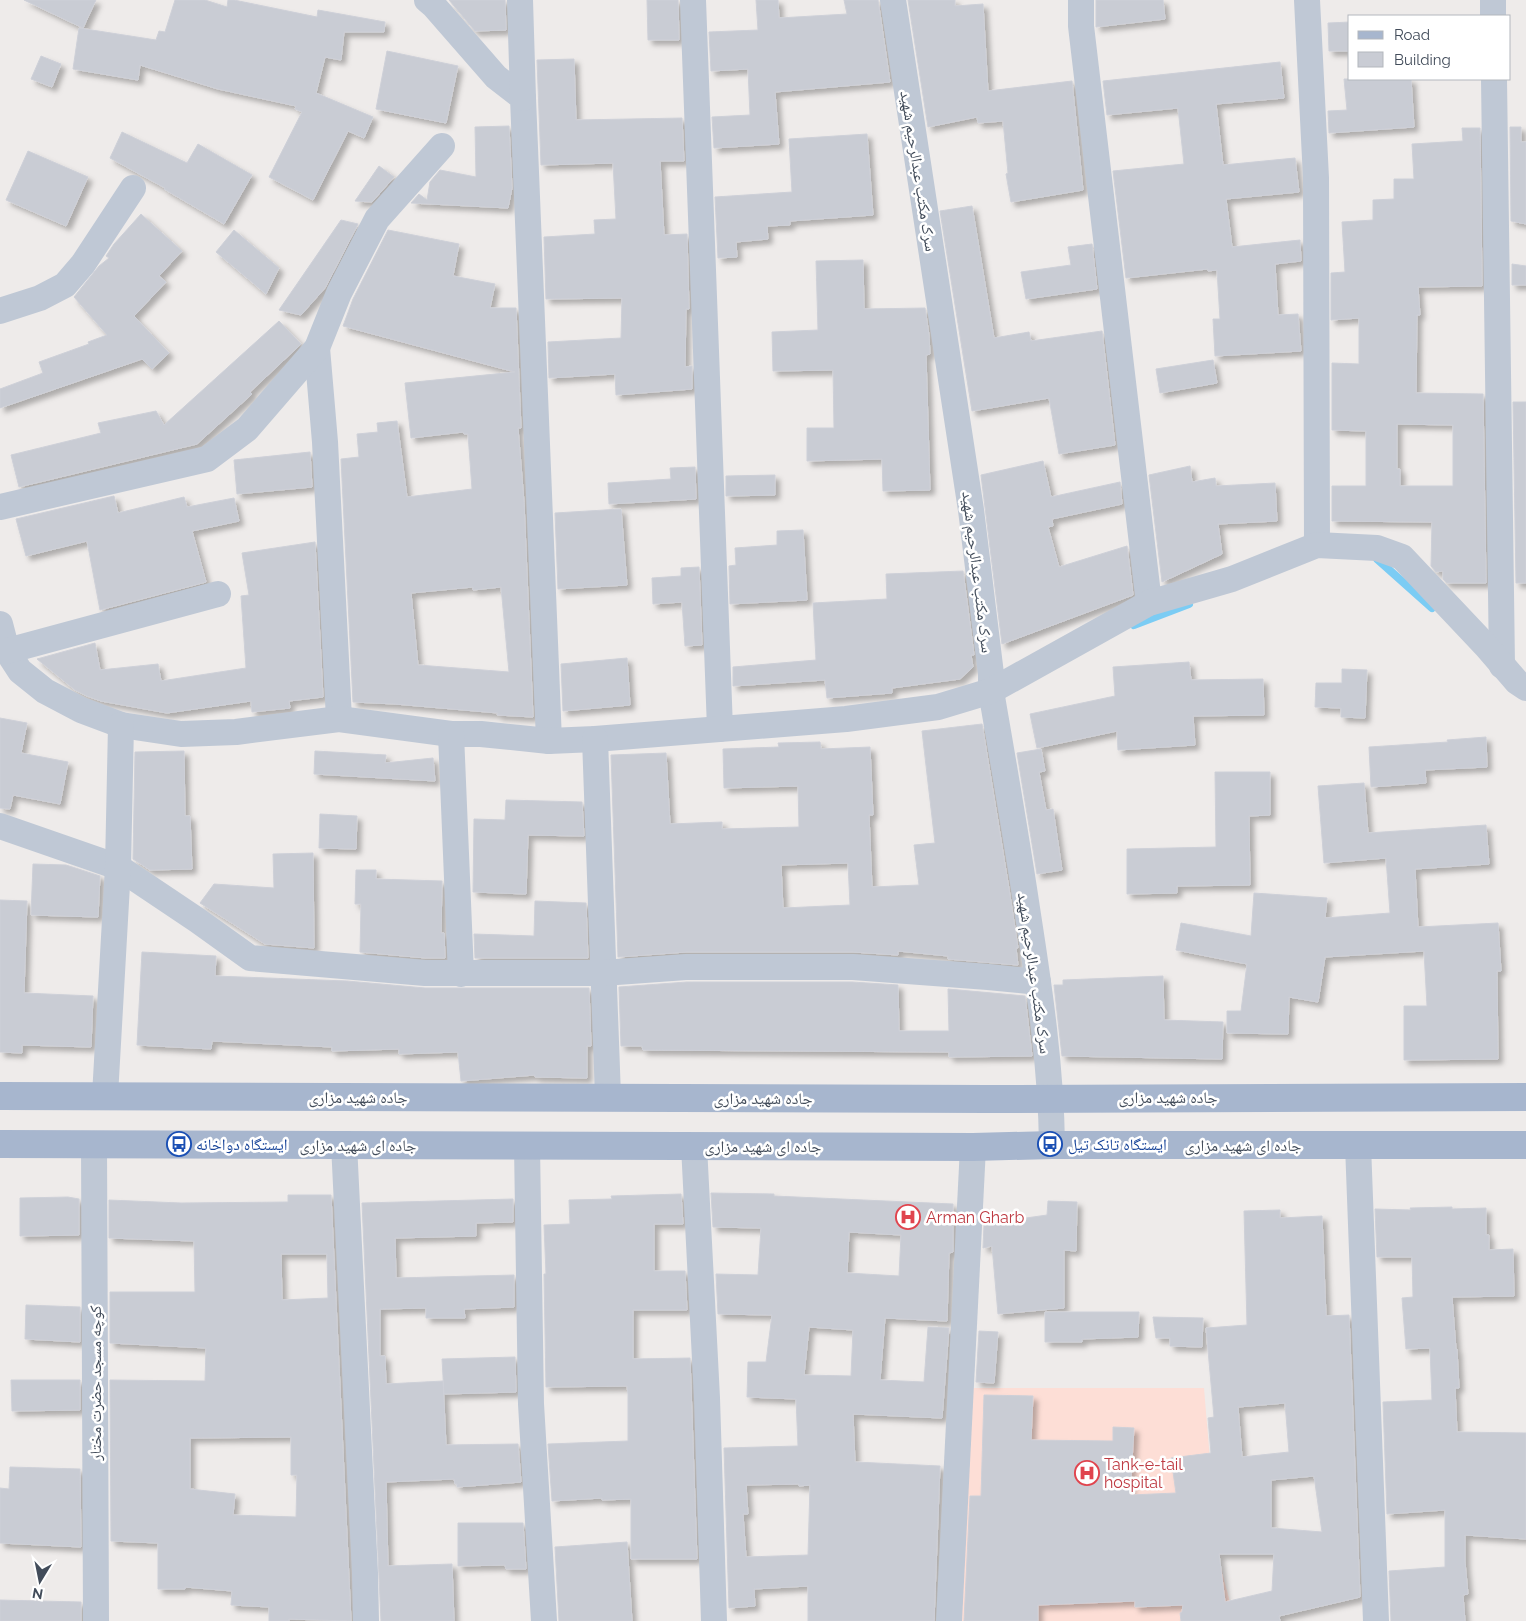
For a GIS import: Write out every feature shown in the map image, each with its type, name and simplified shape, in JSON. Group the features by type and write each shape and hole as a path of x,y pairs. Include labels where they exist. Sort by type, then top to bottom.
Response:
{"main road":[{"name":"جاده شهید مزاری","path":"0,1096 979,1099 1051,1097 1526,1097"},
{"name":"جاده ای شهید مزاری","path":"0,1144 973,1147 1052,1145 1526,1145"}],"street":[{"path":"427,0 496,77 523,98"},
{"path":"520,0 549,741"},
{"path":"693,0 720,729"},
{"name":"سرک مکتب عبدالرحیم شهید","path":"893,0 971,510 991,674 991,691 1011,802 1038,982 1051,1097 1052,1145"},
{"path":"1081,0 1081,26 1149,603"},
{"path":"1307,0 1316,178 1317,545"},
{"path":"1493,0 1493,15"},
{"path":"1494,80 1502,666"},
{"path":"0,507 208,459 247,429 317,348 339,293 377,219 442,146"},
{"path":"0,311 40,298 65,285 83,264 133,188"},
{"path":"317,348 325,442 339,719"},
{"path":"0,624 7,651 20,671 45,691 81,710 121,725 180,734 236,732 339,719 451,734 481,734 549,741 595,739 846,719 938,707 991,691 1149,603 1232,579 1317,545 1377,548 1402,557 1486,646 1517,682 1526,688"},
{"path":"7,651 218,594"},
{"path":"105,1096 118,867 121,725"},
{"path":"451,734 461,974"},
{"path":"595,739 608,1097"},
{"path":"0,826 118,867 250,958 425,973 603,973 686,968 853,967 1038,982"},
{"name":"کوچه مسجد حضرت مختار","path":"94,1144 96,1621"},
{"path":"344,1144 366,1621"},
{"path":"1358,1145 1376,1621"},
{"path":"527,1146 530,1404 544,1621"},
{"path":"694,1146 707,1398 714,1621"},
{"path":"948,1621 973,1147"}],"shaded area":[{"name":"Tank-e-tail hospital","path":"968,1388 1204,1388 1218,1557 1235,1621 956,1621"}],"building":[{"path":"24,0 96,0 83,28"},
{"path":"175,0 205,0 227,7 228,0 234,0 317,17 318,10 385,22 384,32 344,32 341,60 325,57 316,93 373,117 364,138 348,131 313,200 269,177 302,112 295,109 296,106 218,89 140,65 138,80 73,69 79,28 156,40 159,31 165,32"},
{"path":"449,0 505,0 506,30 475,31"},
{"path":"647,0 678,0 679,40 648,40"},
{"path":"756,0 778,0 779,18 847,14 844,0 878,0 890,82 775,92 779,144 714,148 712,117 750,115 748,69 711,71 709,32 758,30"},
{"path":"908,0 955,0 955,6 983,4 988,91 1072,81 1083,190 1011,202 1006,174 1008,173 1003,121 978,123 977,117 928,127"},
{"path":"1096,0 1163,0 1165,19 1096,27"},
{"path":"1348,22 1348,51 1329,51 1328,23"},
{"path":"387,51 458,66 446,123 376,109"},
{"path":"41,56 61,64 52,87 31,79"},
{"path":"574,59 576,120 682,118 684,161 660,161 664,235 687,234 689,309 686,309 685,367 692,366 692,389 616,395 615,374 549,378 548,342 621,338 622,298 546,299 544,237 595,234 594,220 616,219 613,163 541,165 537,60"},
{"path":"1280,62 1284,98 1216,104 1223,165 1295,158 1299,192 1226,199 1232,247 1300,240 1301,261 1275,264 1278,315 1298,314 1301,351 1215,356 1213,319 1220,319 1217,270 1208,271 1208,269 1126,278 1113,171 1184,164 1178,108 1107,115 1103,81"},
{"path":"1344,79 1411,80 1414,127 1329,133 1328,111 1347,110"},
{"path":"509,126 512,188 508,208 411,203 419,194 427,200 430,182 440,170 476,177 475,127"},
{"path":"1510,127 1521,127 1521,142 1526,142 1526,224 1511,221"},
{"path":"1462,128 1480,128 1482,286 1418,287 1420,315 1417,315 1416,393 1483,394 1486,583 1447,583 1443,579 1443,571 1436,572 1431,566 1432,522 1332,521 1332,486 1366,486 1366,431 1332,430 1332,363 1359,364 1359,318 1331,320 1331,273 1345,272 1342,222 1373,220 1373,200 1394,199 1394,179 1414,179 1412,144 1463,141","holes":["1397,424 1453,425 1453,486 1400,486 1400,469 1397,469"]},
{"path":"122,132 187,163 198,144 252,175 224,224 165,188 110,158"},
{"path":"867,134 873,215 790,221 790,225 767,226 768,239 736,242 737,257 718,258 715,197 792,192 789,139"},
{"path":"28,151 88,177 66,226 6,200"},
{"path":"379,166 394,177 372,202 355,201"},
{"path":"972,206 994,338 1029,332 1031,341 1102,331 1115,445 1059,454 1049,398 972,411 940,211"},
{"path":"141,214 182,251 159,276 166,282 134,316 169,353 152,369 142,359 0,408 0,389 43,373 39,362 89,344 88,342 107,335 74,297 99,266 109,258 106,256 114,244"},
{"path":"341,220 358,224 325,288 301,315 279,310"},
{"path":"234,230 279,268 266,294 216,252"},
{"path":"388,230 459,244 453,276 495,284 490,308 516,308 521,428 518,428 524,502 533,717 353,702 341,459 359,457 357,434 378,432 377,423 397,421 407,497 472,489 468,434 463,432 411,438 405,383 515,372 343,326 353,299","holes":["473,587 473,590 501,587 509,672 418,665 411,593"]},
{"path":"1092,244 1097,289 1026,299 1021,272 1071,265 1068,247"},
{"path":"863,260 864,309 925,308 930,354 926,355 930,490 883,491 882,459 807,461 807,428 834,428 833,370 773,371 772,332 818,330 816,261"},
{"path":"1512,264 1526,266 1526,285 1512,285"},
{"path":"279,321 301,344 250,392 252,394 197,444 19,487 11,455 101,433 98,423 156,411 164,425"},
{"path":"1213,360 1217,383 1160,393 1156,369"},
{"path":"1513,402 1526,402 1526,583 1516,583"},
{"path":"310,452 312,487 237,494 234,460"},
{"path":"1043,461 1051,497 1120,482 1122,504 1052,519 1053,526 1048,527 1059,567 1127,546 1133,595 1002,644 981,475"},
{"path":"1190,466 1192,482 1215,478 1216,486 1275,483 1277,521 1218,524 1222,554 1162,582 1149,475"},
{"path":"695,467 696,499 609,504 608,483 671,479 670,468"},
{"path":"775,475 775,495 726,496 726,476"},
{"path":"114,496 118,513 184,497 187,507 234,498 239,521 192,531 206,582 100,610 87,541 26,556 16,519"},
{"path":"621,509 627,585 558,589 555,513"},
{"path":"803,530 807,600 730,604 729,566 736,565 735,548 777,545 777,531"},
{"path":"315,542 323,697 289,701 290,708 252,712 251,701 167,713 101,701 87,696 75,690 37,659 95,643 100,670 158,664 161,681 246,668 241,596 249,595 242,553"},
{"path":"699,567 702,645 685,646 682,602 653,604 652,578 681,576 681,568"},
{"path":"963,571 974,655 971,655 973,667 960,679 892,688 892,693 827,698 825,680 733,686 733,667 816,660 813,603 887,599 886,574"},
{"path":"627,658 630,705 563,711 561,664"},
{"path":"1189,662 1191,680 1263,679 1264,715 1193,716 1195,745 1118,750 1117,731 1037,748 1030,714 1115,696 1113,667"},
{"path":"1342,669 1367,670 1365,718 1341,717 1341,708 1315,707 1316,683 1342,683"},
{"path":"0,718 27,723 21,753 68,762 60,804 13,795 10,809 0,808"},
{"path":"982,724 1018,948 1016,948 1018,965 948,959 948,956 898,951 898,955 853,952 686,952 618,957 611,755 666,753 670,824 722,822 722,829 799,827 798,786 724,788 723,749 779,747 778,743 820,742 821,749 870,747 873,815 869,815 872,887 919,885 914,845 935,843 922,731","holes":["848,863 850,905 783,908 781,865"]},
{"path":"1486,737 1487,767 1425,770 1426,783 1371,787 1369,747 1448,742 1447,740"},
{"path":"1041,749 1045,771 1039,772 1046,810 1053,809 1062,870 1037,874 1017,753"},
{"path":"184,751 185,816 190,816 192,869 150,870 133,859 135,752"},
{"path":"315,751 386,755 385,763 433,758 435,781 314,774"},
{"path":"1215,772 1270,772 1270,815 1249,816 1250,885 1177,886 1177,893 1127,894 1127,849 1216,847"},
{"path":"1364,783 1368,833 1486,825 1489,864 1415,869 1418,927 1498,923 1501,971 1497,971 1498,1059 1404,1060 1404,1006 1427,1006 1424,951 1325,957 1318,1002 1289,997 1288,1034 1227,1033 1227,1011 1241,1011 1247,964 1176,950 1181,923 1251,936 1254,893 1327,898 1325,918 1390,913 1386,858 1324,863 1318,786"},
{"path":"506,800 582,802 584,836 528,835 526,894 473,892 474,819 505,820"},
{"path":"320,814 357,816 356,849 319,848"},
{"path":"313,853 314,948 265,944 200,903 214,884 274,888 273,854"},
{"path":"33,864 66,865 100,876 98,917 31,915"},
{"path":"356,870 376,870 376,879 442,881 441,933 444,933 445,958 360,952 361,904 355,904"},
{"path":"0,900 27,901 24,993 93,996 91,1047 22,1045 22,1053 0,1052"},
{"path":"535,901 586,903 588,958 475,958 474,934 534,936"},
{"path":"142,952 216,956 215,976 347,981 425,988 589,988 591,1046 587,1046 587,1078 535,1077 535,1075 461,1081 458,1052 399,1054 399,1049 332,1051 332,1047 212,1041 211,1049 137,1045"},
{"path":"1163,976 1164,1020 1223,1022 1222,1059 1062,1056 1054,985 1063,985 1063,980"},
{"path":"687,982 852,982 898,985 899,1031 949,1031 948,989 1025,996 1032,1056 949,1057 949,1052 643,1050 642,1046 621,1046 619,987"},
{"path":"711,1193 774,1194 774,1196 953,1204 953,1252 949,1253 947,1321 885,1318 880,1380 924,1382 928,1327 949,1328 942,1418 853,1414 855,1462 940,1466 934,1621 808,1621 808,1586 754,1589 755,1606 729,1608 724,1448 798,1446 796,1399 747,1397 748,1362 766,1362 772,1315 718,1314 716,1274 758,1275 761,1228 713,1227","holes":["849,1232 901,1235 899,1276 847,1273","809,1327 853,1330 851,1376 804,1375","746,1485 810,1485 808,1555 746,1557 743,1514 748,1514"]},
{"path":"681,1194 683,1224 654,1224 654,1271 685,1271 687,1310 633,1310 633,1359 690,1358 697,1559 631,1559 631,1499 602,1500 602,1498 552,1501 548,1444 628,1441 628,1394 627,1386 546,1387 544,1225 570,1224 569,1200 612,1199 611,1196"},
{"path":"288,1195 331,1195 351,1621 289,1619 289,1621 269,1621 269,1607 231,1605 232,1591 185,1587 185,1589 158,1589 158,1543 111,1541 110,1380 205,1381 206,1348 110,1343 110,1292 195,1292 194,1241 109,1238 109,1200 181,1203 288,1202","holes":["281,1254 327,1254 328,1298 282,1300","291,1437 291,1475 297,1475 296,1517 233,1515 235,1494 190,1489 190,1438"]},
{"path":"68,1197 79,1199 79,1235 20,1236 20,1198"},
{"path":"513,1199 513,1222 476,1223 476,1236 395,1238 396,1278 514,1275 514,1307 464,1309 465,1318 426,1318 426,1308 380,1309 380,1356 385,1356 386,1384 443,1381 446,1445 518,1444 521,1482 457,1487 454,1479 386,1482 388,1566 452,1564 454,1621 381,1621 362,1203"},
{"path":"1048,1201 1077,1202 1076,1251 1064,1250 1064,1308 998,1314 992,1246 983,1248 984,1224 1047,1215"},
{"path":"1452,1207 1452,1209 1486,1208 1486,1235 1489,1235 1489,1250 1513,1249 1514,1296 1452,1297 1459,1388 1455,1388 1457,1432 1526,1433 1526,1539 1465,1535 1468,1594 1463,1595 1465,1621 1391,1621 1389,1571 1445,1567 1445,1510 1387,1514 1383,1402 1432,1400 1430,1348 1406,1349 1402,1298 1413,1297 1412,1257 1377,1257 1375,1209 1411,1210 1410,1208"},
{"path":"1280,1210 1280,1218 1322,1216 1326,1316 1349,1315 1360,1597 1279,1616 1280,1621 1181,1621 1180,1613 1182,1612 1183,1605 1135,1607 1135,1601 1038,1605 1038,1621 964,1621 970,1496 981,1496 984,1395 1033,1396 1031,1440 1113,1441 1113,1427 1134,1428 1130,1495 1176,1493 1171,1458 1211,1453 1208,1418 1214,1417 1206,1328 1247,1325 1244,1211","holes":["1285,1403 1289,1452 1242,1457 1238,1407","1314,1476 1322,1532 1271,1528 1271,1480","1219,1554 1274,1554 1272,1591 1225,1602"]},
{"path":"26,1305 80,1307 80,1342 25,1339"},
{"path":"1045,1312 1139,1312 1138,1337 1082,1339 1082,1342 1045,1342"},
{"path":"1153,1317 1203,1318 1202,1347 1170,1346 1170,1338 1156,1338"},
{"path":"979,1331 998,1332 994,1383 976,1382"},
{"path":"515,1357 516,1392 444,1394 442,1359"},
{"path":"11,1380 80,1380 80,1410 12,1411"},
{"path":"10,1467 80,1469 81,1547 0,1543 0,1488 9,1489"},
{"path":"458,1523 523,1523 526,1569 506,1569 505,1565 458,1566"},
{"path":"627,1542 632,1621 559,1621 555,1547"},
{"path":"0,1600 81,1602 81,1621 0,1621"}],"waterway":[{"path":"1377,559 1432,608"},
{"path":"1134,625 1189,604"}],"place":[{"name":"ایستگاه دواخانه","path":"179,1144"},
{"name":"ایستگاه تانک تیل","path":"1050,1144"},
{"name":"Arman Gharb","path":"908,1217"},
{"name":"Tank-e-tail hospital","path":"1087,1473"}]}
